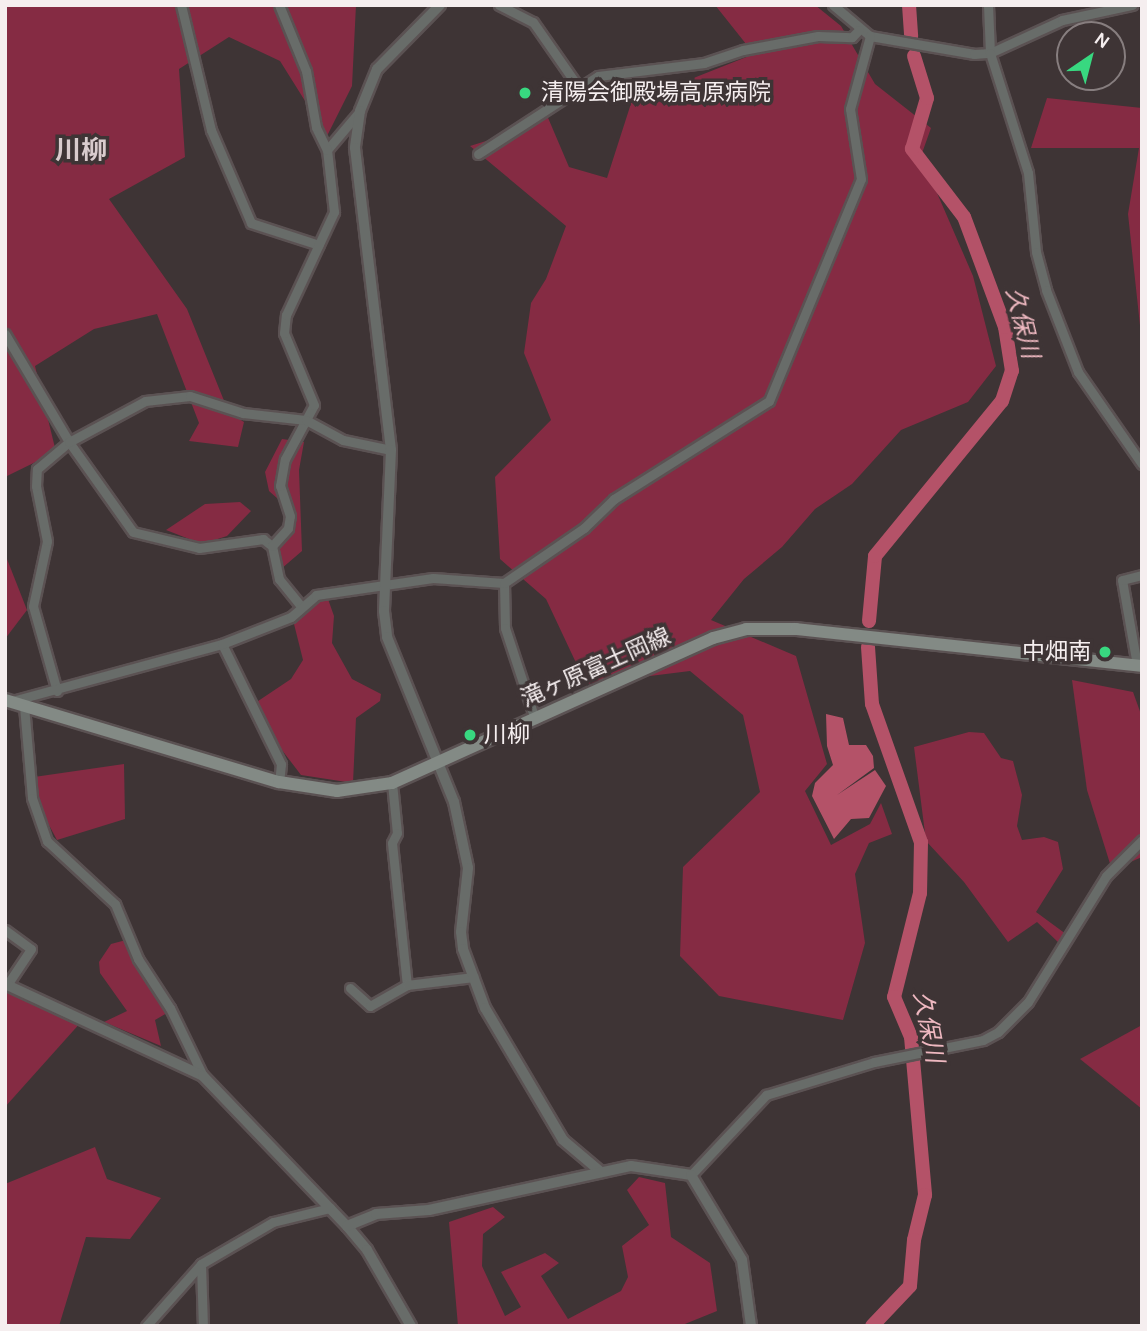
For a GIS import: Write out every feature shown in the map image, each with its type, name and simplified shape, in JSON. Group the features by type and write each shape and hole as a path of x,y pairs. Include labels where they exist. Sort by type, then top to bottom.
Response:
{"main road":[{"name":"滝ヶ原富士岡線","path":"14,703 279,782 337,791 393,783 713,638 768,627 1140,666"}],"street":[{"path":"181,5 211,130 251,223 319,245"},
{"path":"272,546 288,528 290,516 280,486 285,459 314,405 285,333 293,292 334,212 327,150 316,127 297,43 279,5"},
{"path":"440,5 377,69 360,111 355,148 391,450 385,584 387,637 454,802 467,856 461,932 474,977 499,1036 563,1140 601,1172"},
{"path":"499,5 533,22 579,88"},
{"path":"833,5 859,30 870,36 927,48 990,53 1062,20 1132,5"},
{"path":"988,5 990,53 1028,173 1039,268 1078,372 1142,464"},
{"path":"478,154 598,76 704,63 743,50 818,36 852,37 859,30"},
{"path":"411,1326 367,1250 203,1076 170,1008 138,959 115,904 47,841 32,797 14,703 222,644 291,617 300,606 316,596 433,578 505,583 584,528 614,499 769,401 861,180 850,108 870,36"},
{"path":"327,150 360,111"},
{"path":"5,334 69,442 133,532 199,548 263,539 272,546 279,579 300,606"},
{"path":"57,691 33,606 47,541 36,486 37,469 69,442 145,401 190,396 243,413 306,420 343,440 391,450"},
{"path":"1140,666 1122,580 1142,575"},
{"path":"505,583 505,628 534,719"},
{"path":"222,644 281,764 279,782"},
{"path":"393,783 397,833 392,843 407,985"},
{"path":"691,1175 766,1095 874,1062 906,1058 983,1041 1016,1017 1106,876 1142,840"},
{"path":"5,930 31,949 6,985 203,1076"},
{"path":"350,988 370,1006 407,985 474,977"},
{"path":"347,1226 376,1214 429,1210 631,1166 691,1175"},
{"path":"691,1175 742,1260 751,1326"},
{"path":"146,1326 201,1264 273,1222 330,1208"},
{"path":"201,1264 202,1326"}],"shaded area":[{"path":"5,5 356,5 352,86 327,136 280,61 229,37 179,69 185,157 109,199 187,309 229,413 244,422 238,447 189,441 199,423 157,314 94,329 35,366 56,452 5,477"},
{"path":"715,5 815,5 841,26 875,84 931,128 921,156 973,276 996,366 968,402 901,430 852,484 815,509 782,547 744,579 711,620 796,656 827,764 805,791 831,845 870,824 881,803 892,834 869,843 855,874 865,943 843,1020 719,996 680,956 683,867 760,792 743,715 690,671 586,684 546,599 500,559 495,477 551,420 524,353 531,303 546,279 566,226 470,146 512,133 543,106 569,167 607,178 635,91 681,83 754,54"},
{"path":"1047,98 1142,108 1142,344 1128,214 1139,148 1031,148"},
{"path":"282,439 304,442 299,470 302,551 281,569 277,549 287,507 269,491 265,472"},
{"path":"240,502 251,511 227,536 202,544 166,530 205,504"},
{"path":"5,554 27,610 5,639"},
{"path":"319,595 328,599 334,616 332,643 352,679 381,694 380,701 356,718 353,783 301,775 249,707 291,679 303,660 293,620"},
{"path":"1072,680 1133,692 1142,717 1142,857 1112,870 1087,790"},
{"path":"826,714 843,718 849,745 866,745 873,756 874,768 837,795 875,770 886,786 869,818 851,819 834,839 812,796 815,783 833,765 827,746"},
{"path":"969,732 984,733 1001,758 1013,761 1022,795 1017,826 1022,840 1044,837 1058,842 1063,869 1036,912 1070,937 1059,943 1037,922 1008,942 964,882 926,841 914,747"},
{"path":"124,764 125,819 57,840 43,814 34,777"},
{"path":"126,940 167,1013 155,1020 161,1046 104,1022 127,1011 100,973 99,962 111,944"},
{"path":"5,989 82,1021 5,1107"},
{"path":"1142,1025 1142,1109 1080,1059"},
{"path":"95,1147 107,1179 161,1198 130,1239 86,1237 59,1326 5,1326 5,1184"},
{"path":"639,1177 665,1183 671,1237 710,1263 717,1311 680,1326 458,1326 449,1222 493,1207 505,1217 483,1234 482,1266 505,1316 521,1307 501,1272 545,1253 559,1263 541,1276 568,1319 621,1291 628,1277 622,1246 649,1225 627,1190"}],"waterway":[{"name":"久保川","path":"909,5 911,36"},
{"name":"久保川","path":"869,621 875,556 1002,401 1012,371 1005,327 964,217 912,149 927,98 914,56"},
{"name":"久保川","path":"868,647 872,704 921,842 920,893 894,997 911,1037 925,1195 914,1240 910,1286 872,1326"}],"place":[{"name":"清陽会御殿場高原病院","path":"525,93"},
{"name":"中畑南","path":"1105,652"},
{"name":"川柳","path":"470,735"}],"district":[{"name":"川柳","path":"81,151"}]}
